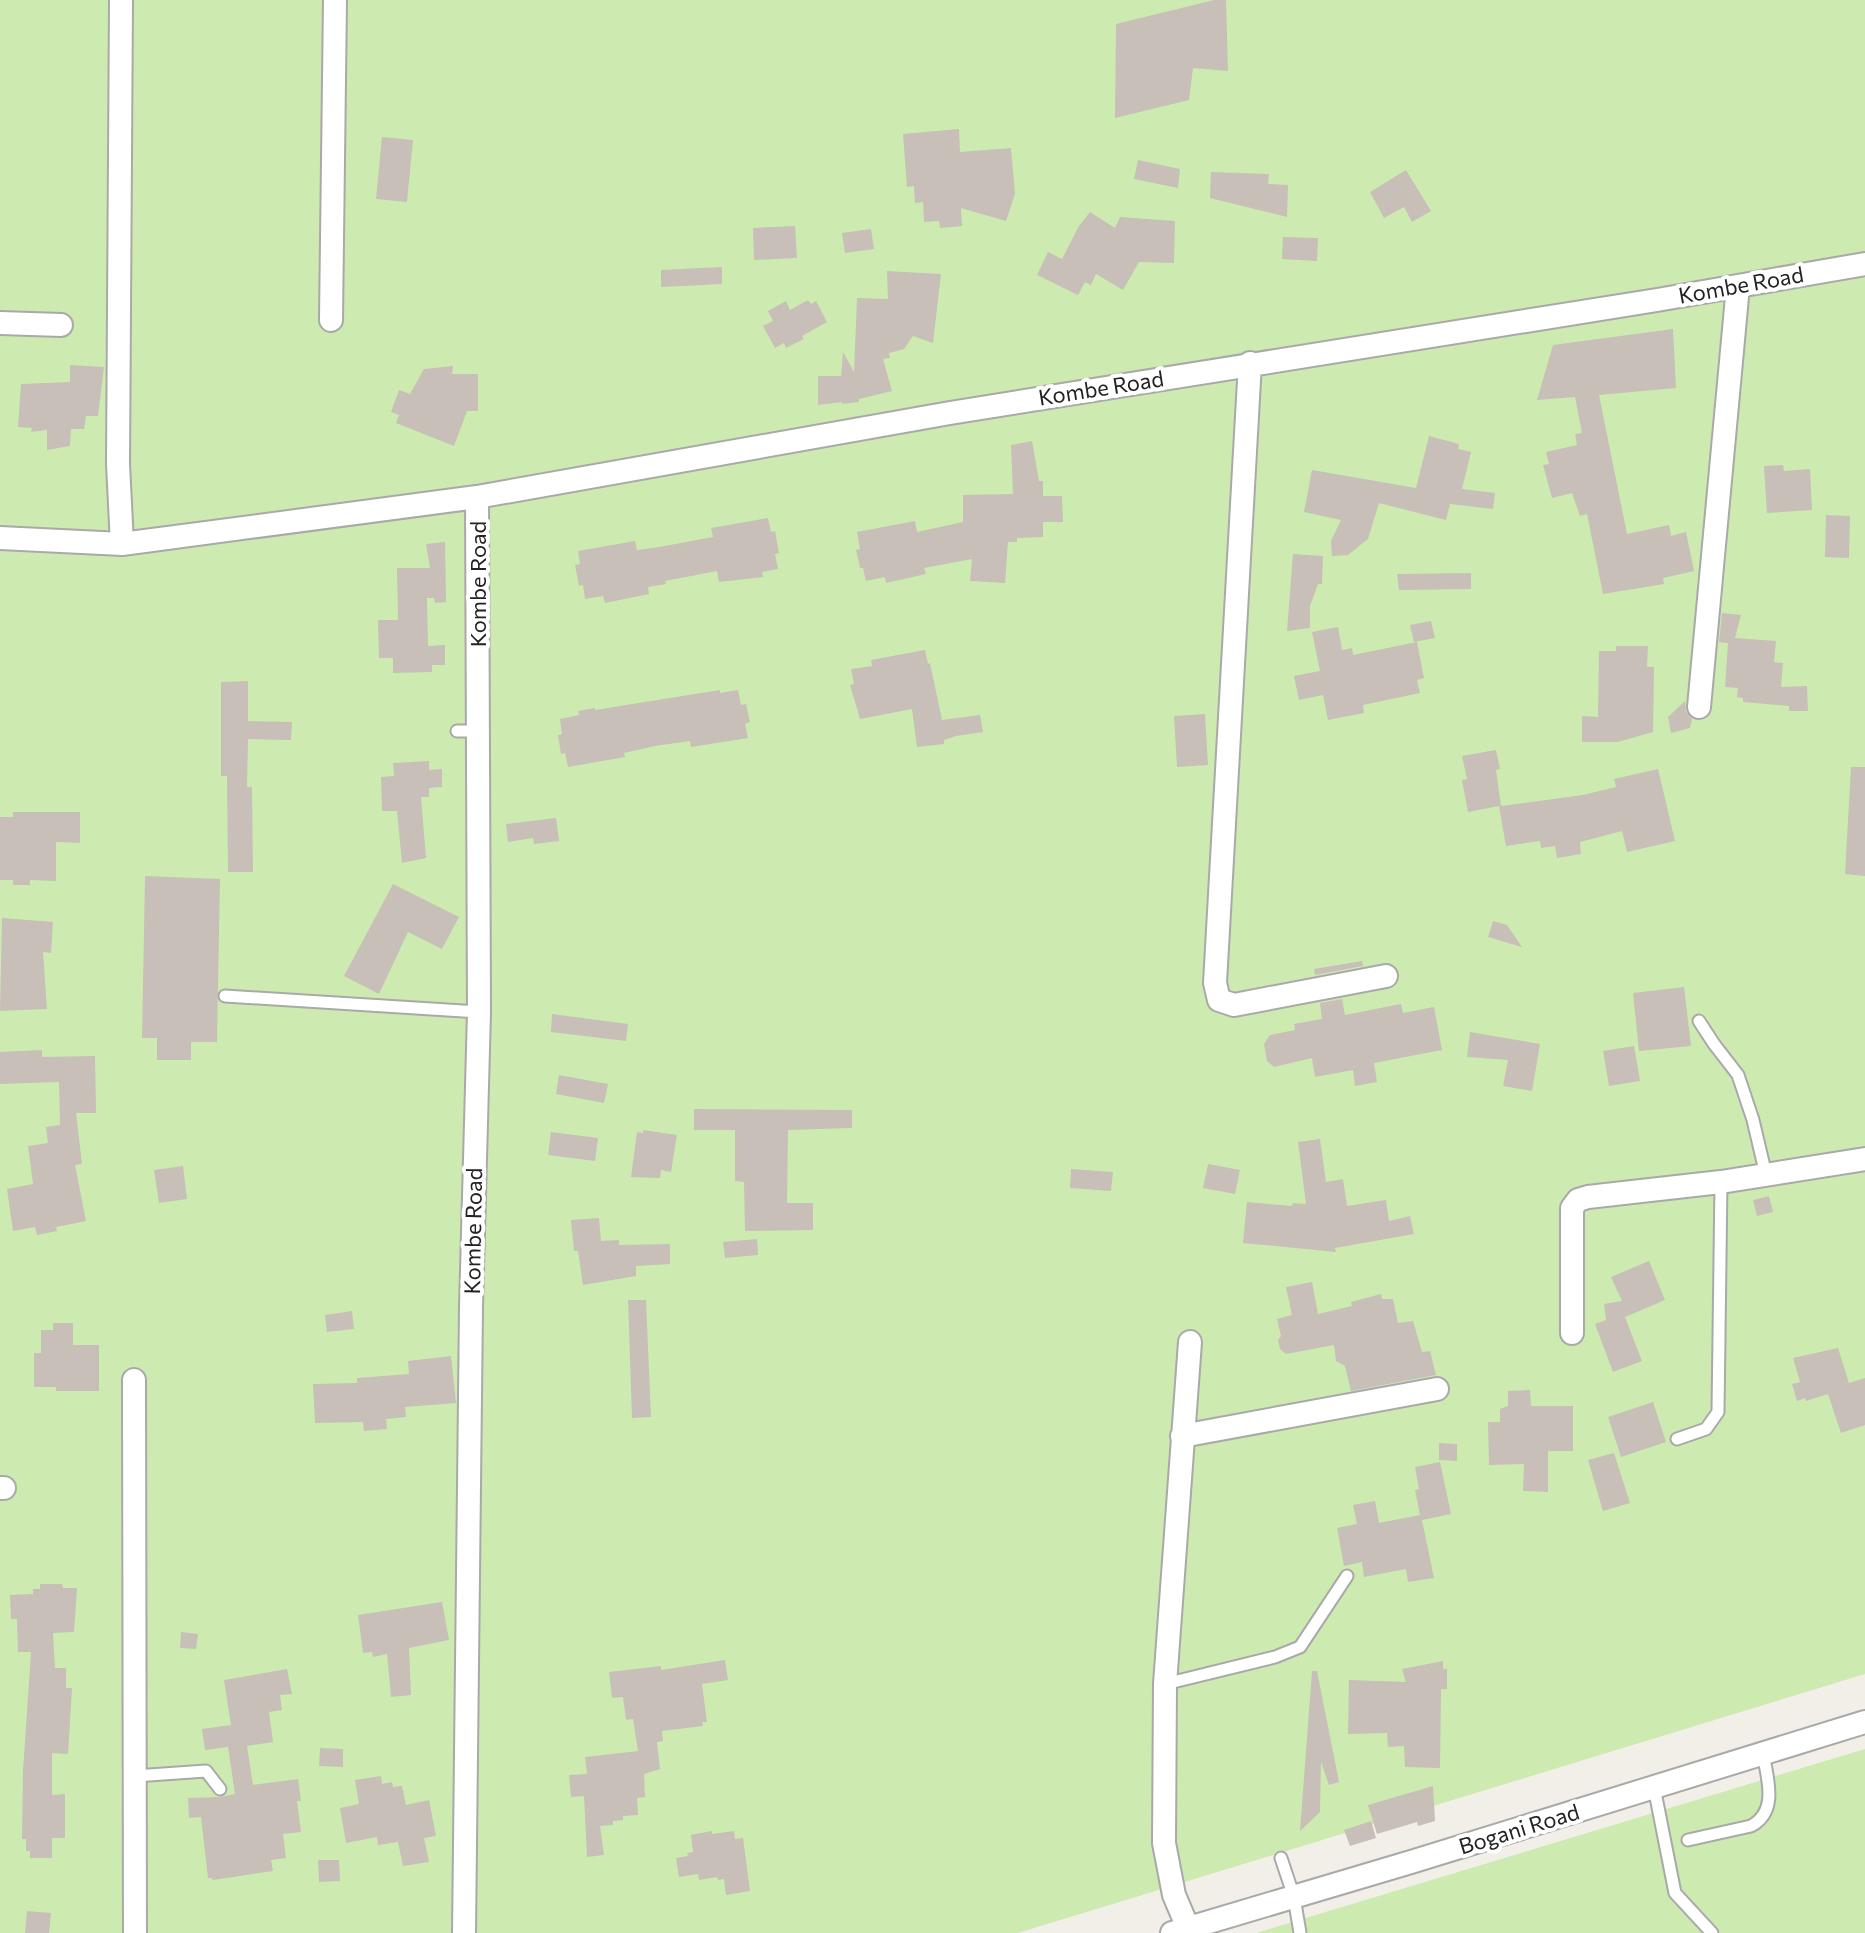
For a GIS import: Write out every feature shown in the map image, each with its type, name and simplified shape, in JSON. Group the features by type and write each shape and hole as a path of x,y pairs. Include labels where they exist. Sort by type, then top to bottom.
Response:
{"street":[{"path":"121,0 118,464 122,544"},
{"path":"331,320 335,0"},
{"name":"Kombe Road","path":"464,1933 471,1307 479,1012 468,731 477,497 950,413 1865,264"},
{"path":"1699,707 1738,286"},
{"path":"0,323 61,325"},
{"path":"1250,363 1215,983 1219,1000 1234,1005 1386,976"},
{"path":"0,538 122,544 477,497"},
{"path":"1572,1333 1572,1208 1578,1200 1721,1182 1865,1159"},
{"path":"1180,1931 1164,1843 1165,1684 1190,1342"},
{"path":"134,1380 135,1933"},
{"path":"1182,1436 1437,1389"},
{"name":"Bogani Road","path":"1180,1931 1865,1722"}],"lane":[{"path":"225,996 479,1012"},
{"path":"1699,1021 1738,1075 1766,1175"},
{"path":"1677,1439 1706,1429 1718,1412 1721,1182"},
{"path":"1165,1684 1275,1657 1300,1647 1347,1576"},
{"path":"1688,1840 1751,1826 1760,1821 1769,1806 1763,1753"},
{"path":"135,1776 206,1771 220,1789"},
{"path":"1654,1787 1675,1893 1712,1933"},
{"path":"1281,1858 1294,1897 1300,1933"}],"green space":[{"path":"0,0 1865,0 1865,1674 1018,1933 0,1933"},
{"path":"1865,1749 1865,1933 1256,1933"}],"building":[{"path":"1214,0 1226,0 1228,71 1193,68 1189,100 1115,118 1116,24"},
{"path":"959,129 960,152 1011,148 1015,194 1006,221 961,208 962,226 940,228 939,221 924,222 923,202 915,203 914,186 907,187 903,134"},
{"path":"382,137 413,140 407,202 376,199"},
{"path":"1138,160 1180,169 1178,188 1134,179"},
{"path":"1406,170 1431,211 1412,222 1404,207 1384,218 1370,192"},
{"path":"1211,172 1269,174 1268,184 1288,185 1287,217 1210,198"},
{"path":"1090,212 1115,228 1120,217 1175,221 1174,263 1139,262 1123,290 1096,274 1091,285 1085,282 1078,295 1037,275 1048,252 1062,259"},
{"path":"795,226 797,258 754,260 753,228"},
{"path":"871,229 874,249 845,253 842,233"},
{"path":"1283,237 1318,238 1317,261 1282,259"},
{"path":"722,267 722,284 661,287 661,270"},
{"path":"887,271 941,274 933,343 913,336 904,349 889,353 890,358 883,359 892,391 859,399 859,402 818,405 818,376 841,376 843,352 854,372 857,298 888,299"},
{"path":"808,300 811,304 816,301 827,322 786,348 784,343 775,348 763,326 773,321 768,311 786,301 790,310"},
{"path":"1673,329 1676,388 1599,395 1627,534 1669,525 1671,536 1686,532 1694,571 1663,578 1664,584 1603,594 1587,514 1580,516 1572,493 1552,498 1543,465 1549,464 1546,452 1577,445 1575,434 1582,433 1575,397 1537,400 1553,345"},
{"path":"70,365 104,367 98,416 86,416 84,429 71,429 70,446 47,450 47,430 31,432 32,428 18,427 21,384 70,382"},
{"path":"453,366 452,374 478,374 478,411 467,411 454,446 396,423 399,415 391,412 399,390 410,394 424,369"},
{"path":"1429,436 1459,444 1458,449 1471,452 1462,489 1495,493 1493,509 1450,504 1446,520 1379,503 1368,539 1348,555 1332,556 1331,541 1341,520 1304,512 1312,470 1416,488"},
{"path":"1032,441 1039,481 1043,481 1043,496 1062,496 1063,522 1043,522 1043,537 1017,538 1017,542 1008,542 1005,583 970,581 972,559 924,568 926,574 886,583 885,577 866,581 856,550 860,549 857,532 915,521 917,532 963,522 963,495 1013,494 1011,445"},
{"path":"1783,465 1784,471 1810,469 1812,510 1767,513 1764,466"},
{"path":"1826,515 1850,516 1849,558 1825,557"},
{"path":"768,518 771,532 775,531 778,569 762,572 763,577 719,582 717,571 665,581 666,584 648,587 649,594 605,603 603,596 585,599 583,585 579,586 575,565 580,564 578,551 635,541 637,550 659,547 713,537 711,528"},
{"path":"445,542 446,602 435,603 434,598 427,598 428,646 445,645 445,665 432,665 432,672 393,673 393,658 379,658 378,620 398,620 397,568 430,568 426,544"},
{"path":"1293,554 1323,556 1322,584 1318,584 1310,606 1310,628 1287,631"},
{"path":"1471,573 1471,589 1399,590 1397,574"},
{"path":"1722,613 1741,615 1735,638 1776,641 1774,662 1783,663 1781,687 1807,686 1808,711 1789,711 1789,706 1743,702 1743,698 1737,697 1738,688 1725,687 1728,643 1719,642"},
{"path":"1431,621 1435,638 1414,642 1410,625"},
{"path":"1338,627 1342,650 1352,648 1353,655 1417,642 1424,678 1417,680 1420,693 1363,705 1364,713 1328,720 1323,695 1299,700 1294,676 1320,671 1312,632"},
{"path":"1616,646 1648,646 1647,667 1654,667 1653,732 1618,742 1582,742 1582,716 1598,717 1599,651 1616,651"},
{"path":"925,650 942,720 980,715 983,732 956,736 944,740 944,744 917,747 912,709 860,719 850,685 854,684 851,669 872,666 871,660"},
{"path":"248,681 248,721 292,722 291,740 248,739 247,787 252,787 253,872 228,872 227,776 221,776 221,682"},
{"path":"720,690 720,693 738,690 741,705 746,704 750,722 745,724 748,738 691,747 690,741 655,746 624,753 625,757 568,767 565,753 561,754 558,735 562,734 560,719 579,715 578,711"},
{"path":"1685,701 1686,712 1692,719 1690,728 1671,733 1668,717"},
{"path":"1205,714 1208,765 1177,767 1174,716"},
{"path":"1496,750 1501,806 1583,795 1616,787 1614,779 1658,769 1675,841 1627,852 1622,831 1580,842 1581,854 1557,858 1555,846 1541,848 1540,841 1506,846 1499,806 1468,812 1462,780 1467,779 1462,756"},
{"path":"429,761 429,770 442,769 442,787 429,788 429,797 421,797 426,858 402,863 397,811 382,811 381,777 394,776 393,763"},
{"path":"1851,767 1865,767 1865,876 1845,874"},
{"path":"13,812 80,812 80,843 56,842 56,881 30,880 30,885 13,885 13,880 0,880 0,817 13,817"},
{"path":"556,818 559,841 534,844 533,838 508,842 506,824"},
{"path":"145,876 220,879 217,1042 191,1042 191,1060 157,1060 157,1038 142,1038"},
{"path":"393,884 459,917 442,949 408,932 379,994 344,976"},
{"path":"2,918 53,922 51,953 43,952 47,1009 0,1011"},
{"path":"1493,921 1507,925 1522,947 1488,937"},
{"path":"1362,961 1363,966 1315,975 1314,969"},
{"path":"1684,987 1691,1046 1639,1051 1633,993"},
{"path":"1342,999 1345,1015 1401,1004 1403,1013 1434,1007 1442,1050 1374,1063 1377,1082 1355,1086 1353,1070 1315,1077 1312,1058 1274,1067 1267,1061 1264,1044 1270,1035 1295,1030 1294,1024 1322,1019 1320,1003"},
{"path":"552,1014 628,1024 626,1041 551,1032"},
{"path":"1470,1032 1540,1044 1532,1091 1503,1086 1508,1060 1467,1057"},
{"path":"1634,1046 1640,1081 1609,1086 1603,1051"},
{"path":"42,1050 42,1057 95,1056 96,1113 76,1113 82,1164 75,1165 86,1221 56,1227 57,1231 37,1235 35,1227 13,1231 7,1189 33,1184 28,1146 48,1143 46,1127 60,1125 59,1082 0,1084 0,1052"},
{"path":"559,1075 608,1084 604,1103 556,1094"},
{"path":"694,1109 852,1110 852,1128 788,1130 787,1203 813,1203 813,1230 745,1231 744,1182 735,1181 735,1130 694,1130"},
{"path":"643,1130 677,1135 671,1172 661,1170 660,1178 631,1177 637,1132 643,1133"},
{"path":"551,1132 598,1138 595,1161 548,1155"},
{"path":"1320,1139 1326,1182 1343,1179 1347,1206 1386,1200 1389,1221 1410,1216 1414,1234 1335,1248 1336,1252 1243,1243 1247,1202 1292,1206 1293,1203 1306,1204 1298,1142"},
{"path":"1208,1164 1240,1170 1235,1194 1203,1188"},
{"path":"183,1166 187,1199 159,1203 154,1170"},
{"path":"1071,1169 1113,1172 1111,1191 1070,1188"},
{"path":"1769,1196 1773,1212 1757,1216 1753,1200"},
{"path":"599,1218 601,1241 619,1240 619,1245 670,1244 670,1264 636,1266 636,1276 583,1285 578,1251 574,1251 571,1220"},
{"path":"757,1239 758,1255 725,1258 723,1242"},
{"path":"1649,1261 1665,1300 1625,1317 1642,1361 1613,1372 1595,1324 1606,1320 1604,1304 1622,1301 1611,1277"},
{"path":"1312,1282 1318,1314 1352,1306 1351,1302 1381,1294 1382,1299 1393,1299 1398,1323 1413,1321 1422,1352 1430,1351 1436,1375 1351,1391 1345,1366 1336,1361 1334,1345 1286,1354 1280,1349 1277,1319 1292,1315 1286,1287"},
{"path":"628,1300 646,1300 651,1417 632,1418"},
{"path":"352,1311 354,1329 327,1332 325,1315"},
{"path":"53,1323 73,1323 73,1345 99,1345 99,1391 56,1391 56,1387 34,1387 34,1353 41,1353 41,1330 53,1330"},
{"path":"1838,1348 1849,1383 1865,1378 1865,1425 1841,1433 1828,1394 1797,1401 1792,1384 1800,1382 1793,1358"},
{"path":"451,1356 456,1403 405,1407 406,1417 386,1419 387,1429 364,1431 363,1422 315,1423 313,1384 357,1383 357,1378 409,1374 408,1361"},
{"path":"1530,1390 1531,1406 1573,1406 1573,1451 1548,1451 1548,1492 1523,1491 1524,1464 1489,1465 1488,1422 1500,1422 1500,1409 1508,1406 1508,1391"},
{"path":"1653,1402 1666,1442 1621,1457 1608,1417"},
{"path":"1439,1443 1457,1444 1457,1461 1439,1460"},
{"path":"1614,1453 1630,1503 1603,1511 1588,1460"},
{"path":"1440,1462 1451,1514 1422,1520 1434,1578 1408,1582 1406,1569 1364,1577 1362,1562 1344,1566 1337,1528 1357,1524 1353,1505 1375,1501 1379,1523 1420,1515 1415,1467"},
{"path":"40,1584 77,1588 74,1632 53,1633 55,1668 66,1668 66,1688 72,1688 68,1754 52,1753 52,1795 65,1794 65,1838 52,1838 52,1858 30,1858 30,1851 26,1851 26,1839 22,1839 31,1652 18,1652 17,1619 11,1619 10,1595 33,1594 33,1589 40,1589"},
{"path":"442,1602 449,1640 409,1648 411,1695 391,1697 387,1654 373,1657 372,1652 363,1653 358,1615"},
{"path":"181,1632 198,1634 196,1649 180,1648"},
{"path":"725,1660 728,1680 702,1684 707,1722 702,1722 703,1726 662,1731 663,1741 657,1742 660,1769 644,1774 645,1797 637,1798 638,1815 623,1816 623,1820 613,1821 613,1825 600,1826 604,1855 587,1857 584,1796 571,1797 569,1775 587,1774 585,1757 638,1751 633,1719 626,1720 623,1697 612,1698 609,1672 661,1666 661,1670"},
{"path":"1443,1661 1443,1669 1447,1669 1447,1689 1441,1689 1440,1768 1405,1767 1404,1746 1388,1747 1387,1733 1348,1734 1349,1680 1406,1682 1402,1669"},
{"path":"287,1669 292,1694 280,1695 282,1710 269,1712 273,1742 247,1746 253,1785 298,1779 301,1832 283,1834 286,1858 271,1860 273,1871 213,1880 208,1878 201,1817 189,1818 188,1798 235,1794 228,1747 205,1750 202,1729 231,1725 224,1680"},
{"path":"1312,1671 1317,1671 1339,1782 1329,1785 1321,1762 1320,1812 1300,1831"},
{"path":"320,1748 343,1749 343,1767 319,1766"},
{"path":"381,1776 382,1784 392,1782 393,1787 402,1786 406,1805 429,1800 436,1836 424,1838 429,1862 403,1866 398,1842 378,1845 377,1837 346,1843 340,1808 359,1804 355,1780"},
{"path":"1433,1786 1435,1821 1418,1826 1417,1822 1377,1834 1368,1805"},
{"path":"1371,1821 1376,1838 1350,1846 1344,1830"},
{"path":"712,1831 712,1834 734,1831 735,1839 743,1838 750,1891 726,1895 724,1879 699,1880 698,1874 679,1877 676,1858 693,1852 691,1835"},
{"path":"318,1860 339,1860 340,1881 319,1882"},
{"path":"27,1911 51,1913 49,1933 25,1933"}]}
